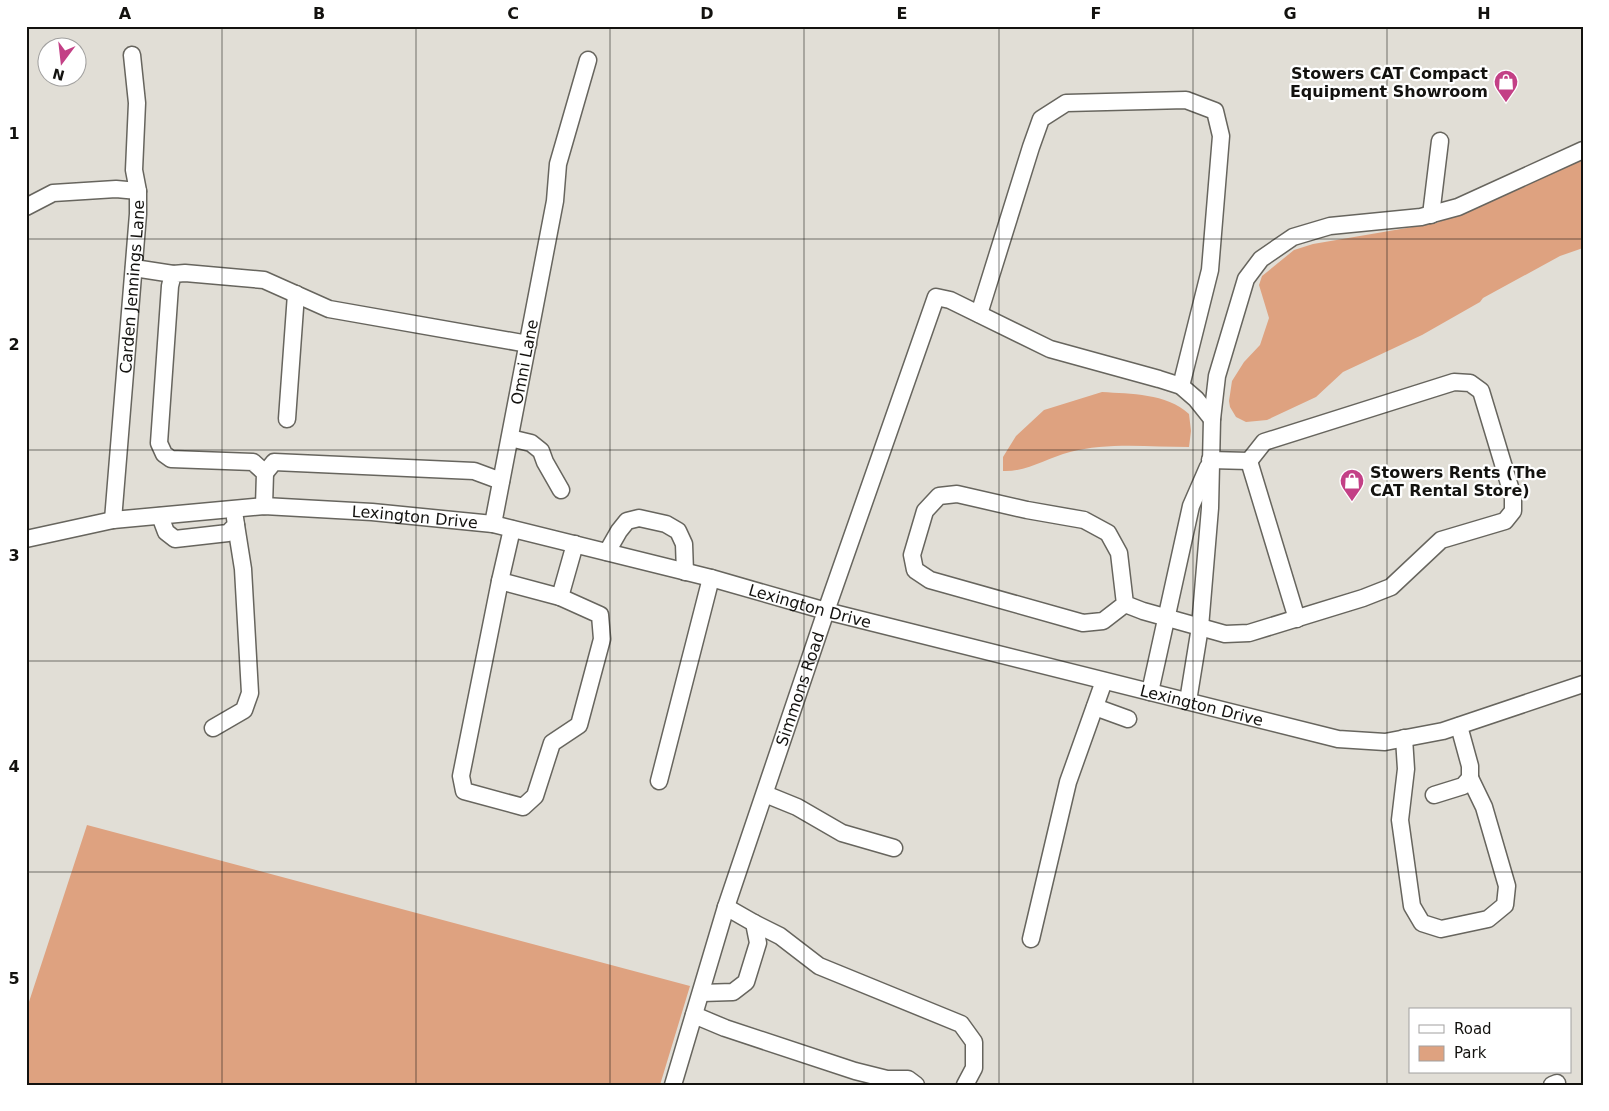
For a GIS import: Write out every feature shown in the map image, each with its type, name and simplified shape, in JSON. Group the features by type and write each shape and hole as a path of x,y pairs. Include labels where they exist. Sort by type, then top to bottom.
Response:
{"street":[{"name":"Carden Jennings Lane","path":"113,520 138,214 138,191 134,170 137,103 132,55"},
{"name":"Omni Lane","path":"493,524 555,201 558,164 588,60"},
{"path":"1181,386 1210,270 1221,136 1215,111 1186,100 1066,103 1041,119 978,314 1050,349 1181,386 1196,399 1212,419"},
{"path":"1430,215 1440,141"},
{"path":"1188,701 1200,627 1210,508 1212,419 1217,376 1243,286 1261,259 1293,237 1330,226 1421,217 1458,207 1583,150"},
{"path":"26,207 53,193 116,189 138,191"},
{"path":"134,268 173,274 184,273 264,280 329,309 528,344"},
{"path":"173,274 170,286 159,444 164,454 171,459 253,462 265,473"},
{"path":"287,418 296,294"},
{"name":"Simmons Road","path":"674,1085 726,907 826,611 936,297 950,300 978,314"},
{"path":"1125,604 1143,611 1225,634 1249,633 1363,598 1391,587 1440,540 1505,521 1513,511 1513,497 1480,391 1470,383 1454,382 1264,442 1249,461"},
{"path":"510,438 531,443 541,451 561,490"},
{"path":"1210,460 1249,461"},
{"path":"1150,692 1191,506 1210,460"},
{"path":"1249,461 1297,619"},
{"path":"264,506 265,473 274,462 474,471 502,481"},
{"path":"957,494 1027,510 1084,520 1108,532 1119,554 1125,604 1103,621 1083,623 930,580 915,570 912,555 925,511 939,496 957,494"},
{"name":"Lexington Drive","path":"26,539 113,520 264,506 372,512 493,524 711,578 826,611 1338,739 1385,742 1443,731 1583,684"},
{"path":"212,728 244,710 250,693 243,569 234,508"},
{"path":"160,516 166,532 176,539 228,533 236,525"},
{"path":"607,552 627,521 639,518 666,524 678,531 684,544 685,572"},
{"path":"500,581 560,597 600,615 602,639 579,725 552,744 535,796 524,807 464,791 461,776 500,581 512,529"},
{"path":"560,597 575,544"},
{"path":"659,781 711,578"},
{"path":"1031,939 1068,782 1104,681"},
{"path":"1094,707 1128,719"},
{"path":"1404,738 1406,769 1400,820 1412,906 1422,923 1441,929 1488,919 1505,905 1508,886 1484,807 1470,778 1470,766 1459,726"},
{"path":"1434,796 1463,786 1470,778"},
{"path":"765,794 797,806 842,833 894,848"},
{"path":"726,907 780,936 819,966 961,1024 974,1042 974,1068 965,1085"},
{"path":"701,993 733,992 746,982 758,943 754,923"},
{"path":"694,1016 854,1071 887,1079 908,1079 916,1085"},
{"path":"1552,1085 1556,1083 1557,1085"}],"green space":[{"path":"1583,158 1583,248 1560,256 1483,298 1480,302 1422,335 1343,372 1316,397 1267,420 1246,422 1236,417 1229,401 1232,381 1244,362 1260,345 1269,318 1259,285 1262,276 1294,250 1313,244 1436,223"},
{"path":"1102,392 1136,394 1159,398 1180,407 1189,414 1191,431 1189,447 1099,447 1070,452 1029,467 1003,471 1003,457 1016,436 1044,410"},
{"path":"87,825 690,986 660,1085 26,1085 26,1011"}],"place":[{"name":"Stowers CAT Compact Equipment Showroom","path":"1506,103"},
{"name":"Stowers Rents (The CAT Rental Store)","path":"1352,502"}]}
